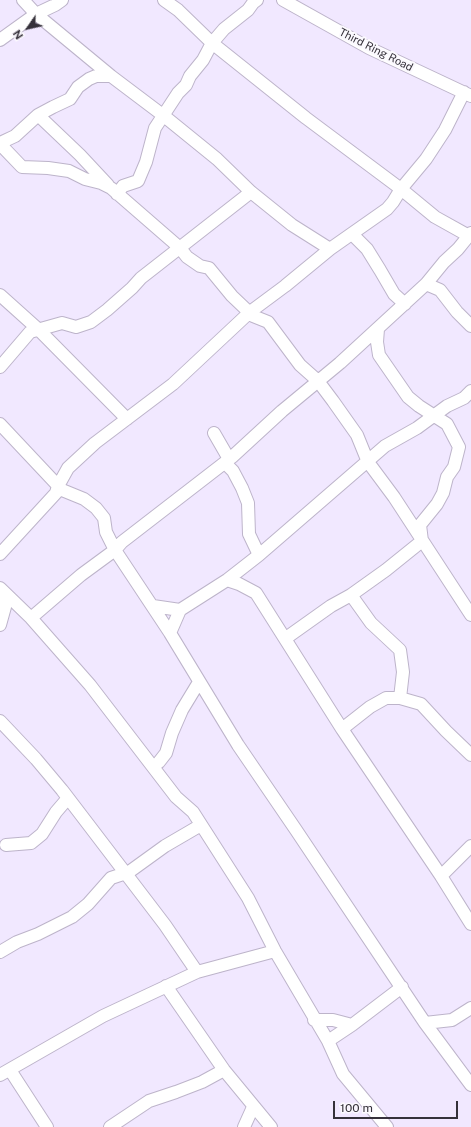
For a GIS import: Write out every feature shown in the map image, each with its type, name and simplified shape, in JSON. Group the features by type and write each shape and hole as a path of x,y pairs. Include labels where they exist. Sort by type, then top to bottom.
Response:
{"street":[{"path":"23,0 36,14 111,76 164,116 217,160 251,192 292,225 330,249"},
{"path":"0,40 36,14 62,0"},
{"path":"31,618 81,575 115,550 122,542 227,461 282,410 378,329 426,284 470,234 434,217 401,189 306,118 212,44 178,10 164,0"},
{"path":"114,191 122,186 138,181 146,162 155,128 178,93 186,85 190,76 224,29 248,10 253,2 257,0"},
{"name":"Third Ring Road","path":"283,0 369,48 467,94"},
{"path":"111,76 96,76 89,79 78,87 70,99 53,106 38,115 15,136 0,144 22,167 48,168 69,172 85,179 101,183 114,191"},
{"path":"0,554 56,494 58,486 68,468 95,443 173,384 250,312 286,286 330,249 387,209 401,189 426,159 467,94"},
{"path":"38,115 80,155 114,191 180,248 187,257 200,266 209,268 232,296 253,316 268,322 300,365 318,381 357,435 368,462 394,497 471,615"},
{"path":"0,367 30,332 62,323 76,327 91,322 132,288 141,278 251,192"},
{"path":"352,234 367,249 394,294 405,304"},
{"path":"426,284 440,290 457,312 471,326"},
{"path":"0,295 39,330 127,419"},
{"path":"378,329 377,342 379,355 408,397 446,424 459,447 454,467 447,477 443,493 420,525 422,540"},
{"path":"170,633 180,610 227,580 259,555 385,446 417,428 447,406 464,398 471,391"},
{"path":"0,424 62,490 84,499 96,508 104,518 106,532 115,550 153,606 238,745 425,1023 471,1085"},
{"path":"214,433 248,503 249,534 259,555"},
{"path":"286,638 331,606 352,595 386,570 422,540"},
{"path":"227,580 239,584 256,593 342,728 441,876 471,924"},
{"path":"1,588 31,618 90,685 176,797 193,812 248,898 275,951 314,1020 328,1041 343,1074 382,1125"},
{"path":"0,625 5,607 1,588"},
{"path":"352,595 371,623 400,650 403,672 400,698"},
{"path":"153,606 180,610"},
{"path":"153,767 166,753 172,733 182,710 199,682"},
{"path":"342,728 370,707 386,698 400,698 421,704 471,755"},
{"path":"0,721 36,759 68,798 165,925 196,972"},
{"path":"6,845 31,843 42,834 56,812 68,798"},
{"path":"0,952 17,942 44,932 72,917 88,904 111,878 126,873 165,846 200,825"},
{"path":"441,876 471,846"},
{"path":"47,1127 5,1072 103,1016 196,972 275,951"},
{"path":"166,986 224,1070 267,1123"},
{"path":"328,1041 402,988"},
{"path":"425,1023 452,1020 471,1008"},
{"path":"314,1020 333,1020 352,1025"},
{"path":"110,1127 149,1101 183,1090 224,1070"},
{"path":"245,1127 253,1107"},
{"path":"245,1127 267,1123"}]}
